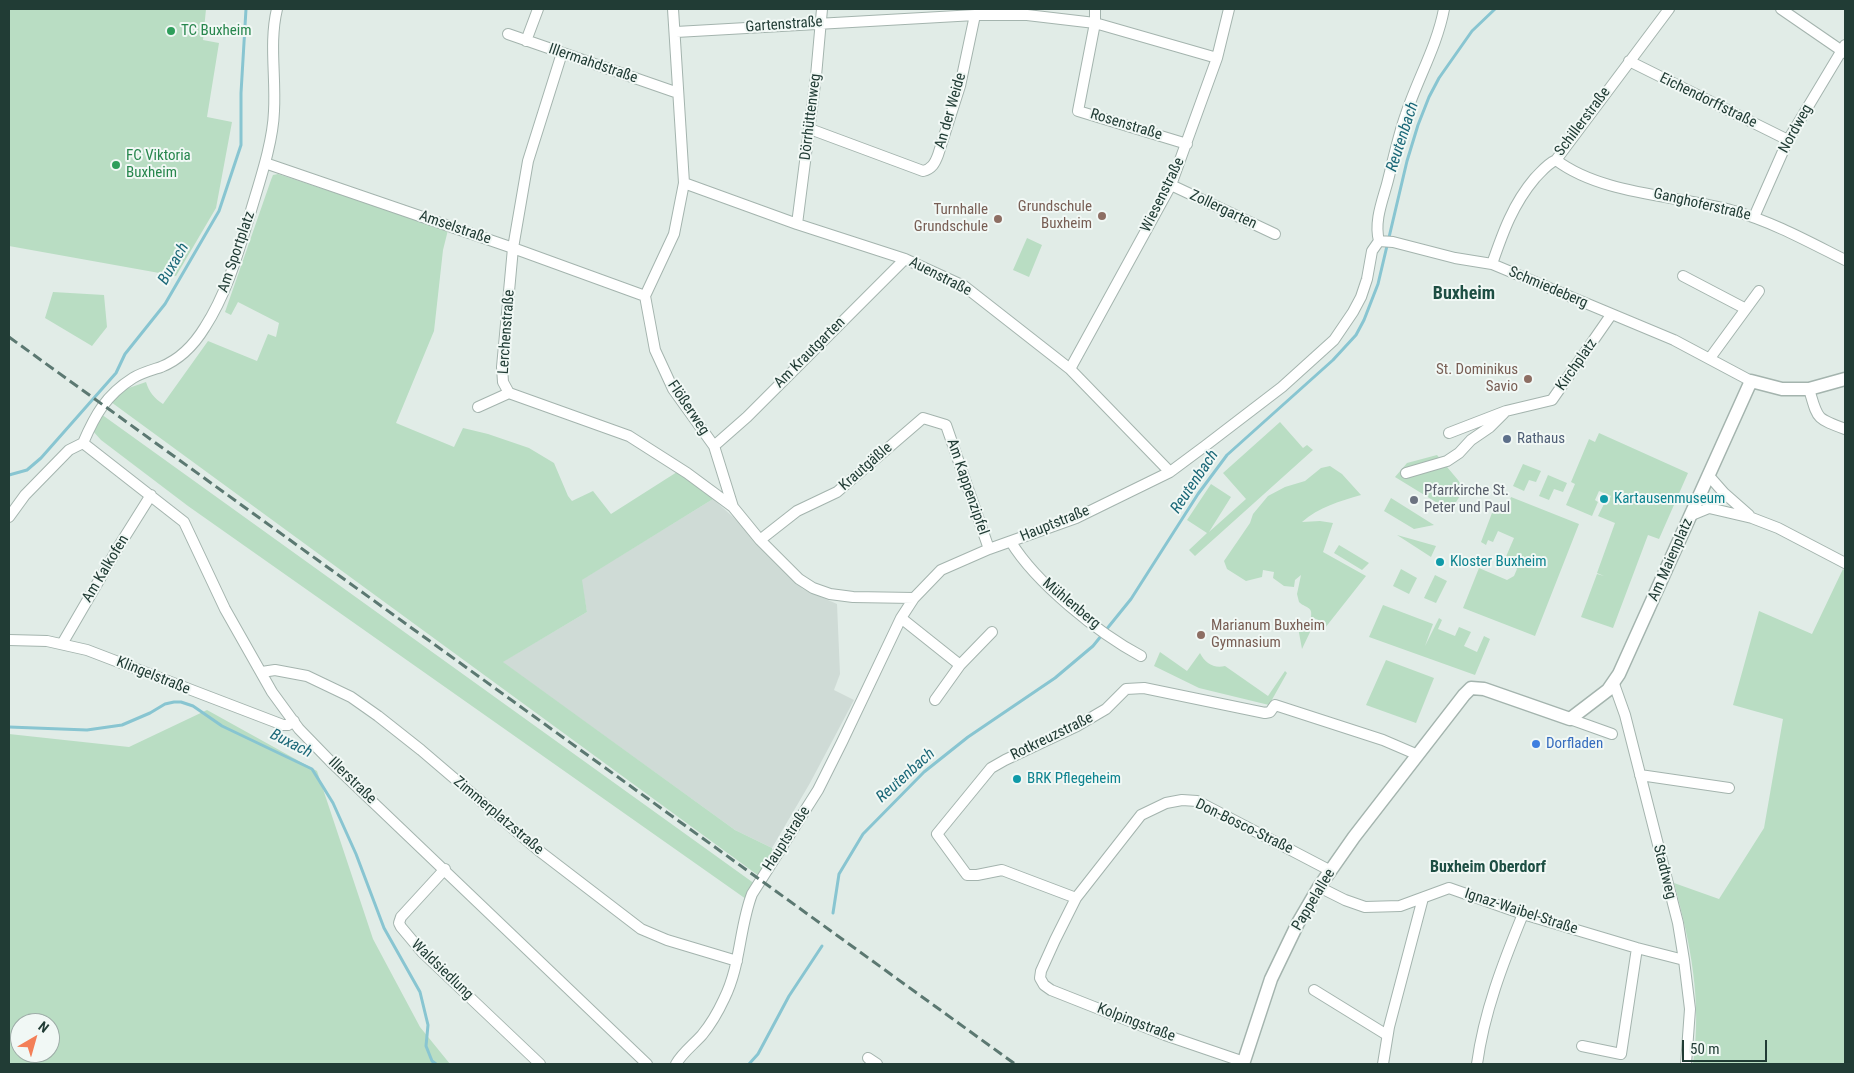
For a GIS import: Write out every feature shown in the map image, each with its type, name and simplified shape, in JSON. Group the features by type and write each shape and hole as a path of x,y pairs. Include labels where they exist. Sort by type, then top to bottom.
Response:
{"street":[{"name":"Am Sportplatz","path":"85,439 93,419 115,392 134,377 177,359 193,345 221,298 241,242 265,163 274,112 273,37 277,9"},
{"path":"526,40 538,9"},
{"path":"645,296 674,234 684,183 676,32 673,9"},
{"name":"Dörrhüttenweg","path":"797,224 810,129 822,9"},
{"name":"Rosenstraße","path":"1094,9 1095,23 1078,111 1187,144"},
{"name":"Wiesenstraße","path":"1070,369 1171,185 1217,58 1230,9"},
{"name":"Hauptstraße","path":"676,1064 716,1015 725,997 737,961 747,908 752,894 821,783 901,618 914,598 941,570 989,549 1076,518 1170,472 1282,387 1334,340 1353,312 1361,297 1367,279 1372,251 1378,241 1377,233 1380,211 1401,128 1434,46 1444,9"},
{"name":"Schillerstraße","path":"1492,264 1504,228 1516,204 1543,168 1556,160 1628,61 1669,9"},
{"path":"1781,9 1844,49"},
{"name":"Gartenstraße","path":"676,32 974,15 1028,15 1095,23 1217,58"},
{"name":"An der Weide","path":"810,129 923,171 929,169 938,155 960,86 974,15"},
{"name":"Illermahdstraße","path":"508,34 678,93"},
{"name":"Nordweg","path":"1754,217 1788,140 1844,49"},
{"name":"Lerchenstraße","path":"562,53 528,161 513,248 502,367 503,382 509,393 629,436 687,473 733,507"},
{"name":"Eichendorffstraße","path":"1628,61 1788,140"},
{"name":"Ganghoferstraße","path":"1556,160 1575,173 1605,184 1700,203 1754,217 1845,260"},
{"name":"Amselstraße","path":"265,163 513,248 645,296"},
{"name":"Auenstraße","path":"684,183 797,224 905,259 964,286 1070,369 1170,472"},
{"name":"Zollergarten","path":"1171,185 1275,234"},
{"name":"Schmiedeberg","path":"1378,241 1393,242 1455,258 1492,264 1674,340 1751,381"},
{"name":"Am Krautgarten","path":"714,446 746,417 905,259"},
{"path":"1683,276 1746,309"},
{"path":"1710,358 1759,292"},
{"name":"Flößerweg","path":"645,296 655,350 673,389 714,446 733,507 760,540 799,579 813,588 830,594 853,598 914,598"},
{"name":"Kirchplatz","path":"1449,433 1506,411 1552,400 1611,315"},
{"path":"1751,381 1782,389 1809,389 1845,378"},
{"name":"Am Maienplatz","path":"1614,684 1692,516 1751,381"},
{"path":"1809,389 1818,417 1845,429"},
{"path":"478,407 509,393"},
{"path":"1406,472 1447,462 1471,440 1490,427 1506,411"},
{"name":"Krautgäßle","path":"760,540 797,511 837,492 923,418 946,425"},
{"name":"Am Kappenzipfel","path":"946,425 989,549"},
{"path":"9,517 25,495 69,450 85,439"},
{"name":"Illerstraße","path":"85,439 180,518 187,526 225,609 272,692 294,721 322,752 647,1064"},
{"path":"1709,476 1724,493 1752,518"},
{"name":"Am Kalkofen","path":"62,644 119,546 152,496"},
{"path":"1692,516 1709,508 1752,518 1778,528 1845,563"},
{"name":"Mühlenberg","path":"1011,542 1046,585 1108,635 1141,656"},
{"path":"901,618 960,665"},
{"path":"935,700 960,665 992,632"},
{"name":"Klingelstraße","path":"9,640 62,644 116,660 283,725 288,725 294,721"},
{"name":"Zimmerplatzstraße","path":"262,672 275,670 307,676 351,697 421,750 538,850 641,929 667,940 737,961"},
{"path":"1570,719 1614,684"},
{"name":"Stadtweg","path":"1614,684 1625,715 1678,923 1690,1009 1686,1064"},
{"name":"Rotkreuzstraße","path":"1076,898 1002,870 978,875 967,875 937,834 992,768 1004,760 1077,726 1106,709 1126,689 1144,688 1265,713 1270,712 1275,705 1383,740 1418,755"},
{"name":"Pappelallee","path":"1244,1063 1271,979 1298,923 1330,871 1354,837 1471,688 1484,689 1570,719"},
{"path":"1570,719 1612,734"},
{"path":"1640,775 1730,788"},
{"name":"Don-Bosco-Straße","path":"1041,971 1076,898 1141,815 1166,803 1182,800 1197,801 1330,871"},
{"name":"Waldsiedlung","path":"445,869 401,917 399,923 422,952 540,1064"},
{"name":"Ignaz-Waibel-Straße","path":"1320,888 1365,907 1400,906 1449,888 1523,914 1684,960"},
{"path":"1383,1064 1388,1035 1424,898"},
{"path":"1477,1064 1481,1038 1501,968 1523,914"},
{"path":"1582,1046 1621,1054 1637,948"},
{"name":"Kolpingstraße","path":"1041,971 1040,978 1044,985 1052,990 1165,1035 1244,1063"},
{"path":"1314,990 1388,1035"}],"shaded area":[{"path":"713,499 742,525 759,547 803,589 837,604 840,674 834,690 854,700 810,783 772,848 735,830 502,662 587,612 581,580"}],"green space":[{"name":"FC Viktoria Buxheim","path":"9,9 206,9 203,40 219,43 207,117 232,122 216,208 176,276 9,246"},
{"path":"278,174 448,230 443,250 434,331 396,423 454,447 463,428 488,434 529,448 554,463 572,501 593,491 611,514 677,472 713,499 582,580 587,612 503,662 735,830 772,848 773,852 759,876 111,402 123,390 146,382 152,394 163,404 208,341 257,361 268,334 276,337 279,323 238,302 231,315 225,312 271,180 273,175"},
{"path":"1027,238 1042,245 1029,277 1013,270"},
{"path":"53,292 104,295 107,327 92,346 45,318"},
{"path":"101,414 755,884 746,899 188,506 101,440 92,430"},
{"path":"1280,422 1303,448 1307,445 1313,450 1195,556 1189,550 1207,533 1187,520 1211,484 1231,497 1209,532 1246,499 1223,473"},
{"path":"1599,433 1688,473 1659,539 1648,535 1613,628 1581,617 1597,574 1604,576 1597,573 1615,523 1598,516 1604,504 1607,505 1611,496 1599,491 1595,500 1598,502 1592,516 1566,505 1575,484 1571,482 1589,439 1595,442"},
{"path":"1437,455 1464,490 1448,514 1444,507 1395,477 1407,463"},
{"path":"1523,464 1541,471 1536,482 1529,480 1524,491 1513,486"},
{"path":"1330,466 1342,474 1361,495 1323,508 1302,522 1320,521 1333,523 1323,552 1366,576 1325,628 1320,627 1321,621 1311,617 1310,609 1299,602 1297,594 1301,575 1295,580 1294,587 1284,586 1273,578 1274,572 1263,570 1262,577 1246,581 1227,569 1224,561 1250,523 1253,514 1268,496 1285,487 1305,481 1321,468"},
{"path":"1548,475 1567,483 1563,492 1554,489 1549,500 1539,496"},
{"path":"1511,497 1579,524 1535,636 1463,608 1479,568 1507,580 1514,576 1517,569 1514,563 1505,559 1514,538 1498,531 1493,542 1488,540 1486,545 1481,542 1495,505 1506,510"},
{"path":"1391,498 1434,525 1414,529 1384,511"},
{"path":"1397,535 1436,546 1431,557"},
{"path":"1339,545 1369,563 1362,570 1334,553"},
{"path":"1401,569 1417,578 1409,594 1393,586"},
{"path":"1843,569 1845,571 1845,1064 1693,1064 1696,1018 1693,973 1690,951 1674,883 1719,899 1764,828 1783,719 1733,705 1759,611 1812,634"},
{"path":"1435,575 1447,581 1436,603 1424,598"},
{"path":"1383,605 1433,624 1425,646 1439,618 1442,620 1438,629 1455,636 1459,627 1471,632 1464,646 1477,652 1484,636 1490,639 1475,675 1369,637"},
{"path":"1297,622 1311,630 1302,649"},
{"path":"1160,652 1187,671 1200,653 1204,660 1210,664 1217,667 1225,666 1268,696 1285,671 1287,673 1269,705 1199,688 1154,666"},
{"path":"1386,660 1434,678 1416,723 1366,705"},
{"path":"207,710 317,771 373,939 420,1027 450,1064 9,1064 9,734 129,747"}],"waterway":[{"name":"Buxach","path":"9,475 27,470 41,458 116,373 125,354 165,304 219,211 241,145 241,93 246,9"},
{"name":"Reutenbach","path":"833,913 839,874 863,834 924,772 968,737 1055,678 1093,646 1131,599 1198,494 1227,455 1333,360 1356,335 1378,284 1407,161 1429,97 1439,78 1472,31 1495,9"},
{"name":"Buxach","path":"9,727 87,730 122,725 150,713 165,704 181,702 193,706 222,726 312,769 333,803 356,854 384,928 420,992 428,1025 426,1046 432,1061 436,1064"},
{"name":"Reutenbach","path":"749,1064 758,1054 789,996 822,946"}],"railway":[{"path":"9,337 1015,1064"}],"place":[{"name":"TC Buxheim","path":"171,31"},
{"name":"FC Viktoria Buxheim","path":"116,165"},
{"name":"Grundschule Buxheim","path":"1102,216"},
{"name":"Turnhalle Grundschule","path":"998,219"},
{"name":"St. Dominikus Savio","path":"1528,379"},
{"name":"Rathaus","path":"1507,439"},
{"name":"Kartausenmuseum","path":"1604,499"},
{"name":"Pfarrkirche St. Peter und Paul","path":"1414,500"},
{"name":"Kloster Buxheim","path":"1440,562"},
{"name":"Marianum Buxheim Gymnasium","path":"1201,635"},
{"name":"Dorfladen","path":"1536,744"},
{"name":"BRK Pflegeheim","path":"1017,779"}],"district":[{"name":"Buxheim","path":"1464,294"},
{"name":"Buxheim Oberdorf","path":"1488,868"}]}
